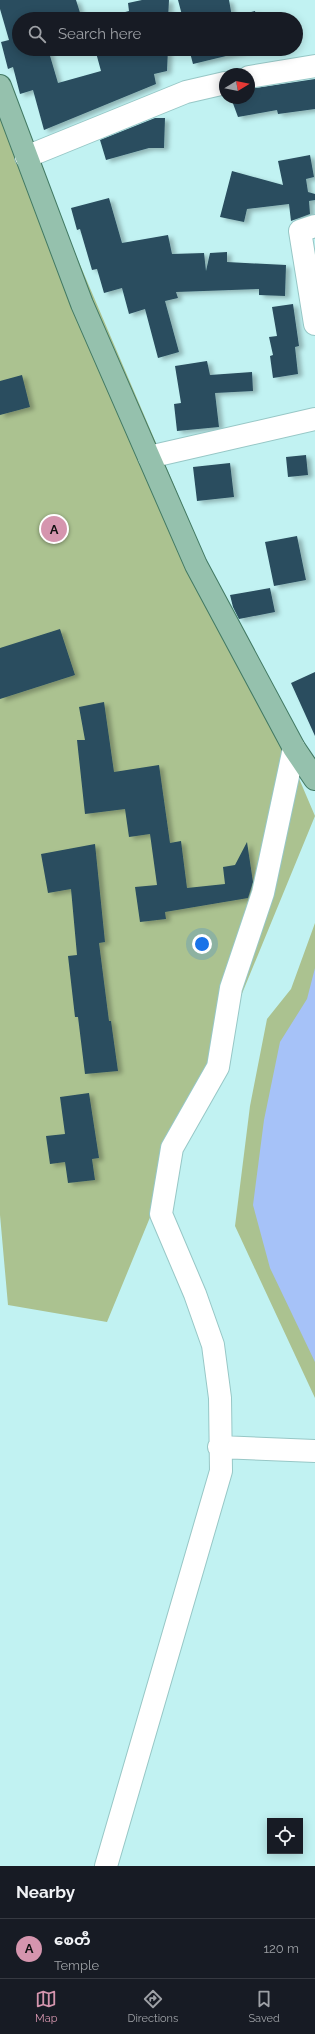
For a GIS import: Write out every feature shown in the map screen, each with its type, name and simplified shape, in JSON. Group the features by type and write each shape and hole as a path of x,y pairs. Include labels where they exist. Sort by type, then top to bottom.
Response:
{"main road":[{"path":"0,86 82,304 196,565 294,748 315,779"}],"street":[{"path":"255,76 315,66"},
{"path":"26,157 186,92 219,84"},
{"path":"315,226 300,230 315,324"},
{"path":"149,457 315,419"},
{"path":"106,1866 221,1471 219,1447 220,1398 212,1345 195,1294 162,1214 172,1148 218,1067 231,988 263,893 294,748"},
{"path":"219,1447 315,1451"}],"green space":[{"path":"0,77 315,816 107,1322 8,1305 0,1215"},
{"path":"315,923 315,1398 235,1226 250,1106 267,1019 291,989"}],"water":[{"path":"315,968 315,1362 270,1268 253,1205 264,1120 280,1042 307,999"}],"building":[{"path":"0,0 76,0 80,12 12,12 12,56 50,56 58,83 101,71 97,56 168,56 167,71 154,74 156,84 44,130 33,90 20,94 13,67 8,69 1,42 9,40 0,9"},
{"path":"142,0 169,0 168,12 125,12 129,11 128,3"},
{"path":"178,0 229,0 231,12 181,12"},
{"path":"191,56 226,56 193,64"},
{"path":"315,79 315,109 278,114 277,110 238,117 233,104 255,104 255,88"},
{"path":"155,118 165,118 164,148 149,148 106,160 100,140"},
{"path":"310,155 314,177 306,179 308,192 315,194 315,200 309,201 310,214 291,221 289,204 247,209 244,222 220,217 232,171 283,185 278,161"},
{"path":"109,198 122,243 168,235 172,254 204,253 206,271 210,253 227,252 227,262 286,265 285,296 259,295 259,289 176,292 178,298 165,301 179,352 158,358 145,309 129,314 122,288 104,293 97,269 92,270 80,229 77,230 71,208"},
{"path":"293,304 299,346 295,347 298,374 273,378 270,356 273,355 269,337 277,336 272,307"},
{"path":"207,361 210,375 252,372 253,391 215,393 219,427 177,431 174,404 181,403 175,366"},
{"path":"22,375 30,407 0,415 0,381"},
{"path":"306,455 308,475 288,477 286,457"},
{"path":"230,463 234,497 197,501 193,467"},
{"path":"297,536 306,580 274,586 265,542"},
{"path":"270,588 275,612 239,619 233,607 230,595"},
{"path":"60,629 75,675 0,699 0,648"},
{"path":"315,672 315,736 291,683"},
{"path":"104,702 114,772 159,765 170,843 181,841 187,888 225,884 223,867 235,865 247,842 253,882 248,898 165,912 166,919 140,922 135,887 157,885 150,834 129,837 125,809 85,814 77,740 85,740 79,707"},
{"path":"95,844 105,942 99,943 109,1021 111,1021 118,1071 85,1074 78,1017 75,1017 68,956 77,955 71,889 48,893 41,854"},
{"path":"89,1093 99,1158 92,1159 95,1180 68,1183 65,1162 50,1164 46,1136 65,1134 60,1097"}],"place":[{"name":"စေတီ","path":"54,529"}]}
